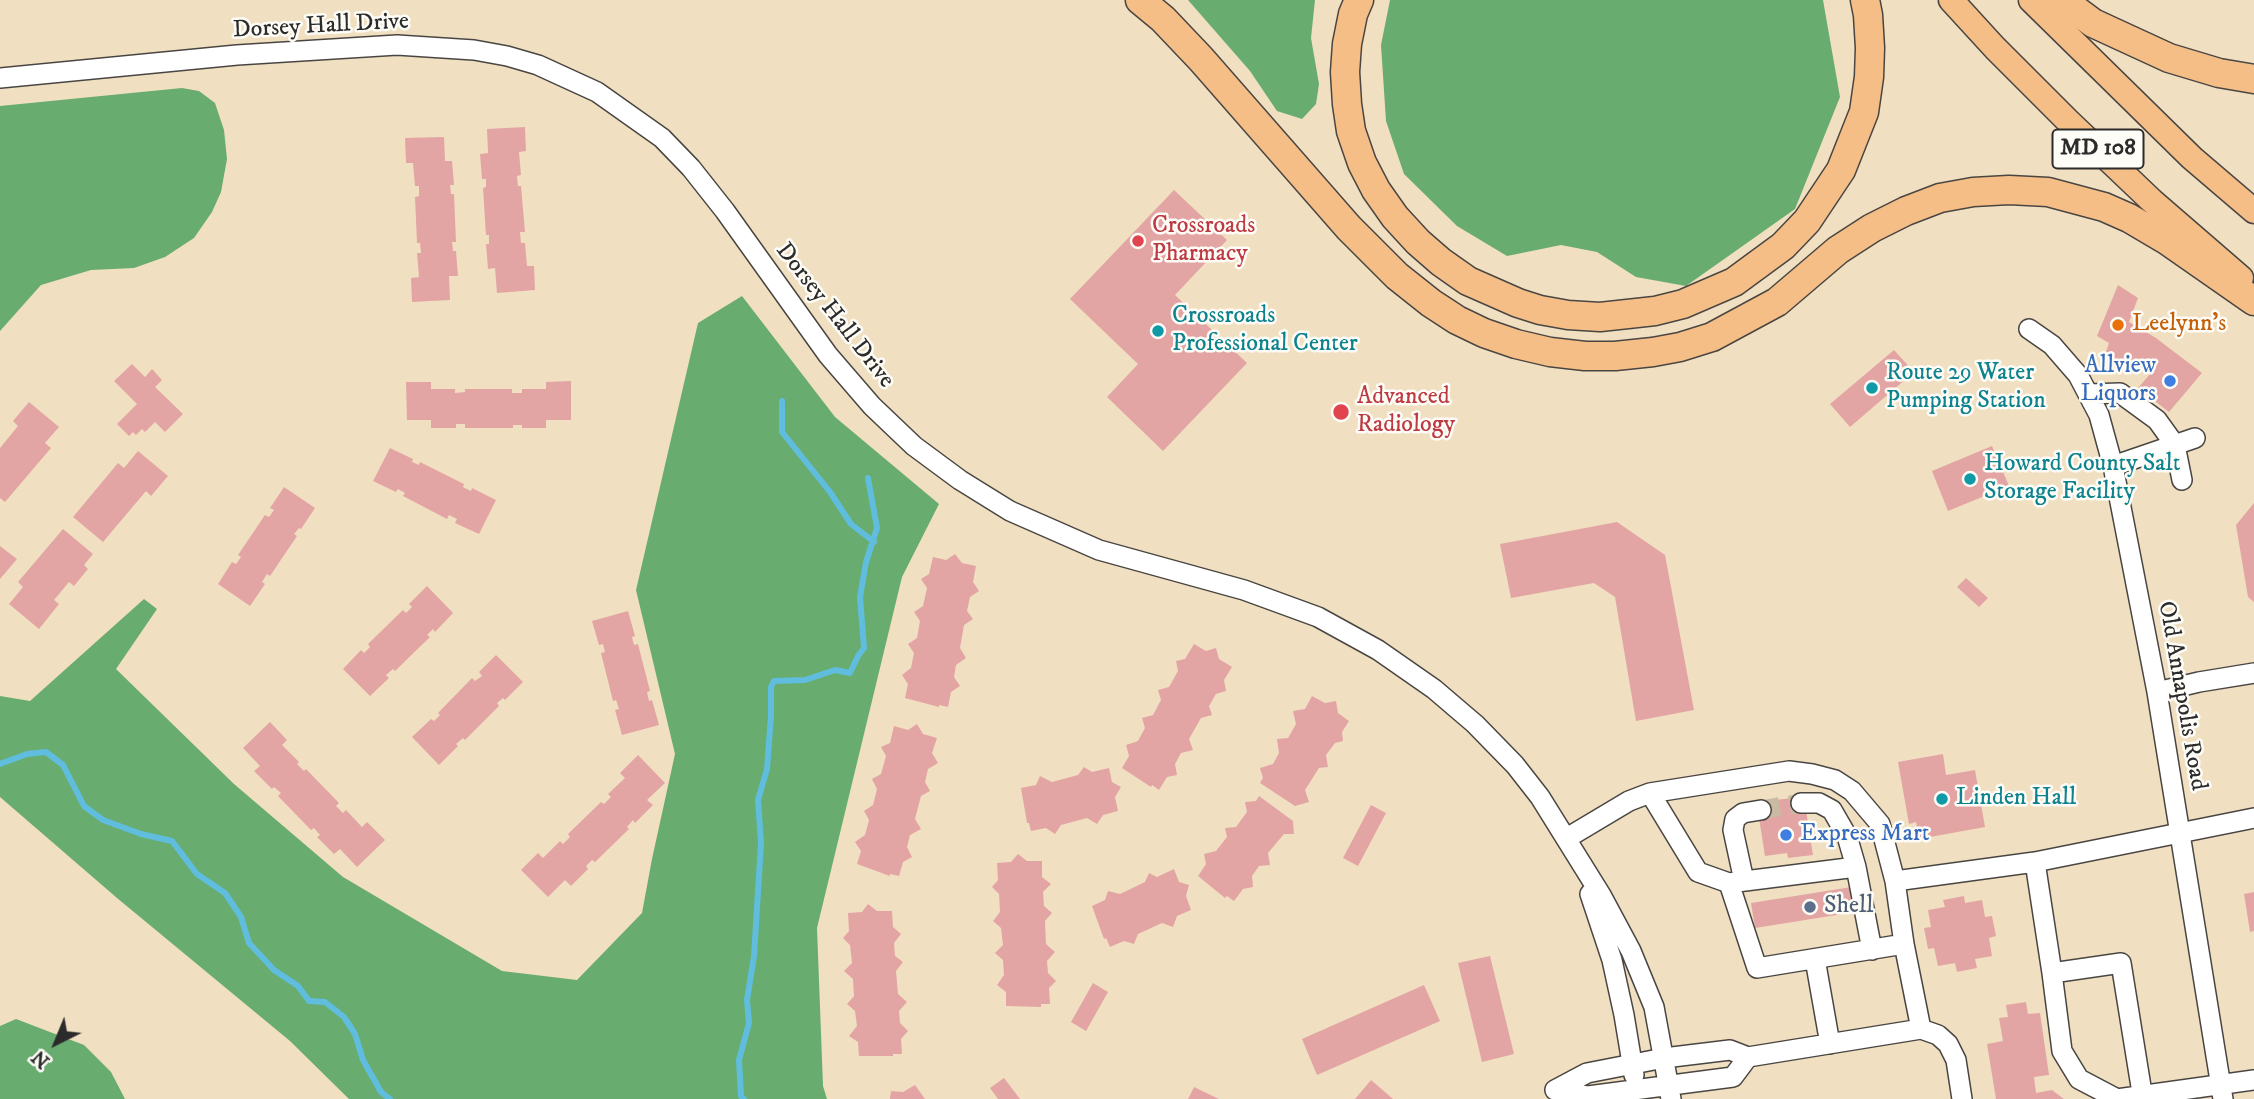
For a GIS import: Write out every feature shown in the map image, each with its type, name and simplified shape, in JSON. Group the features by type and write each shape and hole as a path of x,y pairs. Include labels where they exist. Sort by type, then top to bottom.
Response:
{"highway":[{"path":"1140,0 1163,19 1201,59 1349,228 1397,276 1457,320 1516,344 1550,352 1615,356 1680,347 1712,337 1777,302 1838,250 1872,228 1940,198 1973,191 2048,192 2104,207 2129,218 2168,242 2254,301"},
{"path":"1359,0 1353,14 1347,44 1347,104 1362,163 1376,190 1395,217 1418,242 1468,281 1540,310 1600,317 1655,311 1683,304 1734,282 1783,246 1807,222 1841,170 1864,112 1870,48 1865,0"},
{"path":"2062,0 2093,23 2169,58 2219,73 2254,79"}],"main road":[{"name":"MD 108","path":"1951,0 1995,48 2124,174 2254,289"},
{"name":"MD 108","path":"2031,0 2192,158 2254,211"}],"street":[{"name":"Dorsey Hall Drive","path":"0,78 237,55 397,45 474,50 507,56 538,65 597,92 662,138 691,168 828,355 872,406 914,446 960,480 1000,505 1099,550 1244,590 1318,617 1378,650 1434,688 1475,724 1515,765 1567,838 1631,951 1654,1007 1670,1092"},
{"name":"Old Annapolis Road","path":"2029,329 2052,345 2090,394 2099,415 2113,466 2157,692 2222,1092"},
{"path":"2090,394 2120,393 2157,420 2175,445 2182,480"},
{"path":"2113,466 2195,438"},
{"path":"2157,692 2199,681 2254,673"},
{"path":"1567,838 1650,793 1789,771 1835,780 1852,791 1880,824 1895,881 1921,1029"},
{"path":"1650,793 1698,872 1736,882 1856,867"},
{"path":"1801,803 1819,803 1832,810 1847,836 1856,867 1872,950"},
{"path":"1761,810 1743,813 1735,819 1733,830 1736,882 1757,968 1904,944"},
{"path":"1895,881 2035,862 2254,818"},
{"name":"Dorsey Hall Drive","path":"1567,838 1612,960 1636,1095"},
{"path":"2035,862 2062,1051 2079,1079 2117,1098 2222,1092 2254,1080"},
{"path":"1815,958 1830,1044"},
{"path":"2052,973 2121,963 2143,1098"},
{"path":"1748,1058 1733,1077 1670,1092 1588,1097 1555,1090 1587,1073 1632,1064 1730,1050 1748,1058 1921,1029 1938,1035 1948,1044 1956,1060 1962,1099"}],"green space":[{"path":"1188,0 1315,0 1311,38 1319,84 1316,104 1302,119 1277,111 1250,71"},
{"path":"1390,0 1823,0 1840,97 1795,209 1686,286 1636,277 1597,252 1561,245 1507,256 1457,226 1404,174 1386,121 1381,45"},
{"path":"182,88 199,91 215,103 224,130 227,159 221,192 212,212 194,238 165,257 134,268 91,270 41,285 0,331 0,106"},
{"path":"742,296 835,417 939,504 902,577 817,928 823,1086 827,1099 349,1099 290,1041 0,797 0,696 30,701 144,599 157,609 116,669 234,784 343,877 502,971 577,980 642,913 675,754 636,590 698,323"},
{"path":"16,1019 84,1045 111,1072 125,1099 0,1099 0,1026"}],"building":[{"path":"525,127 526,151 519,152 521,175 517,176 518,186 521,186 525,232 520,232 521,243 525,243 527,266 534,266 535,290 497,293 495,268 488,269 486,244 489,244 489,235 486,235 483,188 486,187 486,179 482,179 480,154 488,153 487,129"},
{"path":"444,137 445,161 452,161 454,185 450,185 451,194 454,194 456,242 452,242 453,251 456,251 458,276 449,276 450,300 412,302 411,278 419,277 417,253 421,253 420,243 417,243 415,197 419,196 419,186 415,186 413,163 406,163 405,138"},
{"name":"Crossroads Professional Center","path":"1174,190 1227,240 1175,295 1247,363 1163,451 1107,397 1138,364 1070,299"},
{"path":"2118,285 2138,298 2129,322 2156,338 2202,373 2169,412 2138,388 2150,374 2145,369 2105,355 2109,343 2097,336"},
{"name":"Route 29 Water Pumping Station","path":"1894,350 1914,372 1850,427 1830,404"},
{"path":"132,364 145,377 152,369 162,380 155,387 183,414 165,432 155,422 145,432 142,429 136,435 133,432 129,436 117,424 137,404 114,381"},
{"path":"571,381 571,420 546,420 546,428 522,428 522,425 513,425 513,428 465,428 465,424 456,424 456,428 431,428 431,420 407,420 406,382 431,382 431,389 455,389 455,393 465,392 465,389 512,389 512,393 522,393 522,389 546,389 546,382"},
{"path":"29,402 59,427 45,443 51,448 5,502 0,498 0,448 18,426 13,421"},
{"name":"Howard County Salt Storage Facility","path":"1992,446 2009,486 1948,511 1932,471"},
{"path":"390,448 413,459 412,462 419,465 420,462 464,484 463,487 471,491 472,488 496,500 479,534 455,523 457,519 449,515 447,519 403,496 405,493 398,489 396,492 373,481"},
{"path":"138,451 168,476 151,496 146,491 103,542 73,517 118,463 124,468"},
{"path":"284,487 315,508 301,529 294,534 297,536 270,576 267,574 262,582 265,584 250,606 218,584 232,562 236,564 241,557 238,555 265,515 269,517 274,510 270,508"},
{"path":"2254,503 2254,602 2248,597 2236,525"},
{"path":"1617,522 1665,555 1694,710 1636,721 1615,597 1594,583 1511,598 1500,544"},
{"path":"63,529 93,554 84,565 88,569 74,586 69,582 54,600 59,604 39,629 9,604 23,587 18,582"},
{"path":"0,546 17,559 0,579"},
{"path":"955,554 962,563 976,566 973,582 979,591 970,597 967,611 973,619 964,625 960,648 966,658 956,665 954,677 960,686 951,692 948,707 939,707 905,698 908,684 902,675 911,668 914,653 908,644 917,638 920,621 914,612 923,606 927,588 921,579 929,574 933,557 946,560"},
{"path":"1966,578 1988,598 1979,607 1957,587"},
{"path":"427,586 453,613 435,632 433,629 427,635 430,637 395,671 393,669 386,675 389,678 370,696 343,669 361,650 364,653 370,647 368,644 403,610 406,613 412,607 409,604"},
{"path":"628,611 635,636 632,637 634,645 638,644 650,691 647,692 649,701 652,700 659,725 622,735 615,710 619,709 616,700 613,701 601,653 605,652 603,644 599,645 592,621"},
{"path":"1194,644 1206,651 1216,648 1219,659 1232,667 1224,680 1226,691 1216,694 1209,706 1212,715 1201,718 1189,739 1193,750 1181,753 1175,764 1177,775 1167,777 1159,790 1122,768 1129,756 1126,745 1138,741 1145,728 1142,718 1153,715 1161,700 1158,690 1169,687 1178,671 1176,661 1185,659"},
{"path":"496,655 523,682 505,700 503,698 497,703 499,706 465,740 463,738 456,744 458,746 439,765 412,737 431,719 434,721 440,715 438,713 472,678 475,681 482,676 479,672"},
{"path":"1312,696 1325,703 1336,701 1338,713 1349,721 1342,732 1343,741 1335,743 1326,755 1328,767 1319,768 1305,790 1309,802 1295,806 1260,783 1263,778 1260,768 1273,764 1279,753 1277,739 1288,738 1296,724 1293,711 1305,709"},
{"path":"270,722 287,740 282,745 299,762 297,764 304,771 306,769 339,803 336,806 343,813 346,810 362,827 367,822 385,840 357,867 340,849 334,854 317,837 320,835 314,828 311,830 278,796 281,793 274,787 272,789 254,771 260,766 243,748"},
{"path":"917,724 923,734 937,738 932,753 938,763 928,769 925,782 930,791 921,796 915,819 921,829 910,835 907,847 912,857 903,862 899,876 890,876 857,864 861,851 855,842 865,835 869,820 864,811 873,805 877,789 872,779 881,774 886,756 881,747 890,743 894,726 908,730"},
{"name":"Linden Hall","path":"1943,754 1946,775 1975,770 1985,827 1919,839 1916,822 1909,824 1898,762"},
{"path":"638,755 665,783 647,800 653,805 635,823 633,820 627,827 629,829 595,862 592,860 586,866 588,869 571,886 565,880 548,897 521,870 538,853 543,858 560,841 563,844 570,837 568,834 601,802 604,804 611,797 608,794 625,778 620,773"},
{"path":"1084,767 1092,772 1109,768 1112,782 1121,787 1115,797 1118,811 1103,815 1097,824 1087,818 1061,825 1055,834 1046,828 1031,831 1021,788 1036,785 1040,776 1052,782 1078,775"},
{"path":"1259,796 1293,821 1294,834 1284,834 1268,853 1270,865 1259,866 1252,876 1253,887 1243,889 1234,901 1227,896 1225,898 1198,876 1206,864 1204,854 1216,851 1227,837 1225,828 1236,827 1247,812 1245,802 1256,801"},
{"name":"Express Mart","path":"1800,797 1806,810 1813,855 1788,858 1787,853 1765,856 1759,818 1760,802"},
{"path":"1371,805 1386,813 1358,866 1343,858"},
{"path":"1018,854 1027,861 1042,861 1042,877 1051,884 1043,892 1044,906 1052,913 1045,921 1046,944 1055,952 1047,961 1048,973 1056,981 1049,988 1050,1004 1041,1004 1041,1007 1006,1006 1006,992 997,985 1004,975 1003,960 995,953 1003,945 1001,928 993,921 1000,912 999,894 992,887 998,880 997,863 1011,862"},
{"path":"1174,869 1179,882 1189,885 1186,896 1191,910 1177,916 1173,927 1162,923 1138,934 1134,944 1124,941 1110,947 1106,938 1104,939 1092,906 1105,900 1108,891 1120,894 1145,882 1149,873 1157,877"},
{"name":"Shell","path":"1864,885 1868,910 1755,928 1751,903"},
{"path":"2254,892 2254,931 2250,932 2244,894"},
{"path":"1964,896 1965,903 1982,900 1985,917 1992,916 1996,936 1989,938 1992,956 1975,959 1977,968 1957,972 1955,963 1938,966 1934,948 1928,949 1924,928 1931,927 1928,910 1945,907 1943,900"},
{"path":"868,904 877,911 892,911 893,927 901,934 894,943 895,956 903,962 896,971 898,994 907,1002 899,1011 900,1023 908,1031 901,1039 902,1054 893,1056 859,1056 858,1042 849,1036 857,1026 855,1011 847,1004 854,996 853,979 844,971 852,963 850,945 843,938 849,931 848,913 862,912"},
{"path":"1490,956 1514,1054 1482,1062 1458,963"},
{"path":"1093,983 1108,992 1086,1031 1071,1022"},
{"path":"1424,985 1440,1021 1317,1075 1302,1039"},
{"path":"2026,1002 2028,1014 2040,1013 2049,1075 2034,1077 2036,1093 2052,1090 2064,1099 1996,1099 1987,1044 2003,1041 1999,1018 2008,1017 2006,1005"},
{"path":"1004,1078 1020,1099 998,1099 990,1088"},
{"path":"1371,1080 1393,1099 1355,1099"},
{"path":"915,1085 925,1099 890,1099 891,1091 903,1092"},
{"path":"1194,1087 1219,1099 1188,1099"}],"waterway":[{"path":"782,401 782,432 830,492 851,524 874,542"},
{"path":"744,1099 741,1096 739,1060 749,1023 747,1000 754,956 761,843 758,800 767,769 771,687 774,681 805,680 835,670 850,673 864,648 860,597 866,562 877,528 868,478"},
{"path":"0,764 27,754 46,752 63,765 84,806 103,820 141,834 172,841 197,874 225,893 241,917 249,943 274,970 298,986 309,1001 325,1002 344,1017 355,1034 363,1060 381,1092 390,1099"}],"tunnel":[{"path":"1761,810 1801,803"}],"place":[{"name":"Crossroads Pharmacy","path":"1138,241"},
{"name":"Leelynn's","path":"2118,325"},
{"name":"Crossroads Professional Center","path":"1158,331"},
{"name":"Allview Liquors","path":"2170,381"},
{"name":"Route 29 Water Pumping Station","path":"1872,388"},
{"name":"Advanced Radiology","path":"1341,412"},
{"name":"Howard County Salt Storage Facility","path":"1970,479"},
{"name":"Linden Hall","path":"1942,799"},
{"name":"Express Mart","path":"1786,835"},
{"name":"Shell","path":"1810,907"}]}
